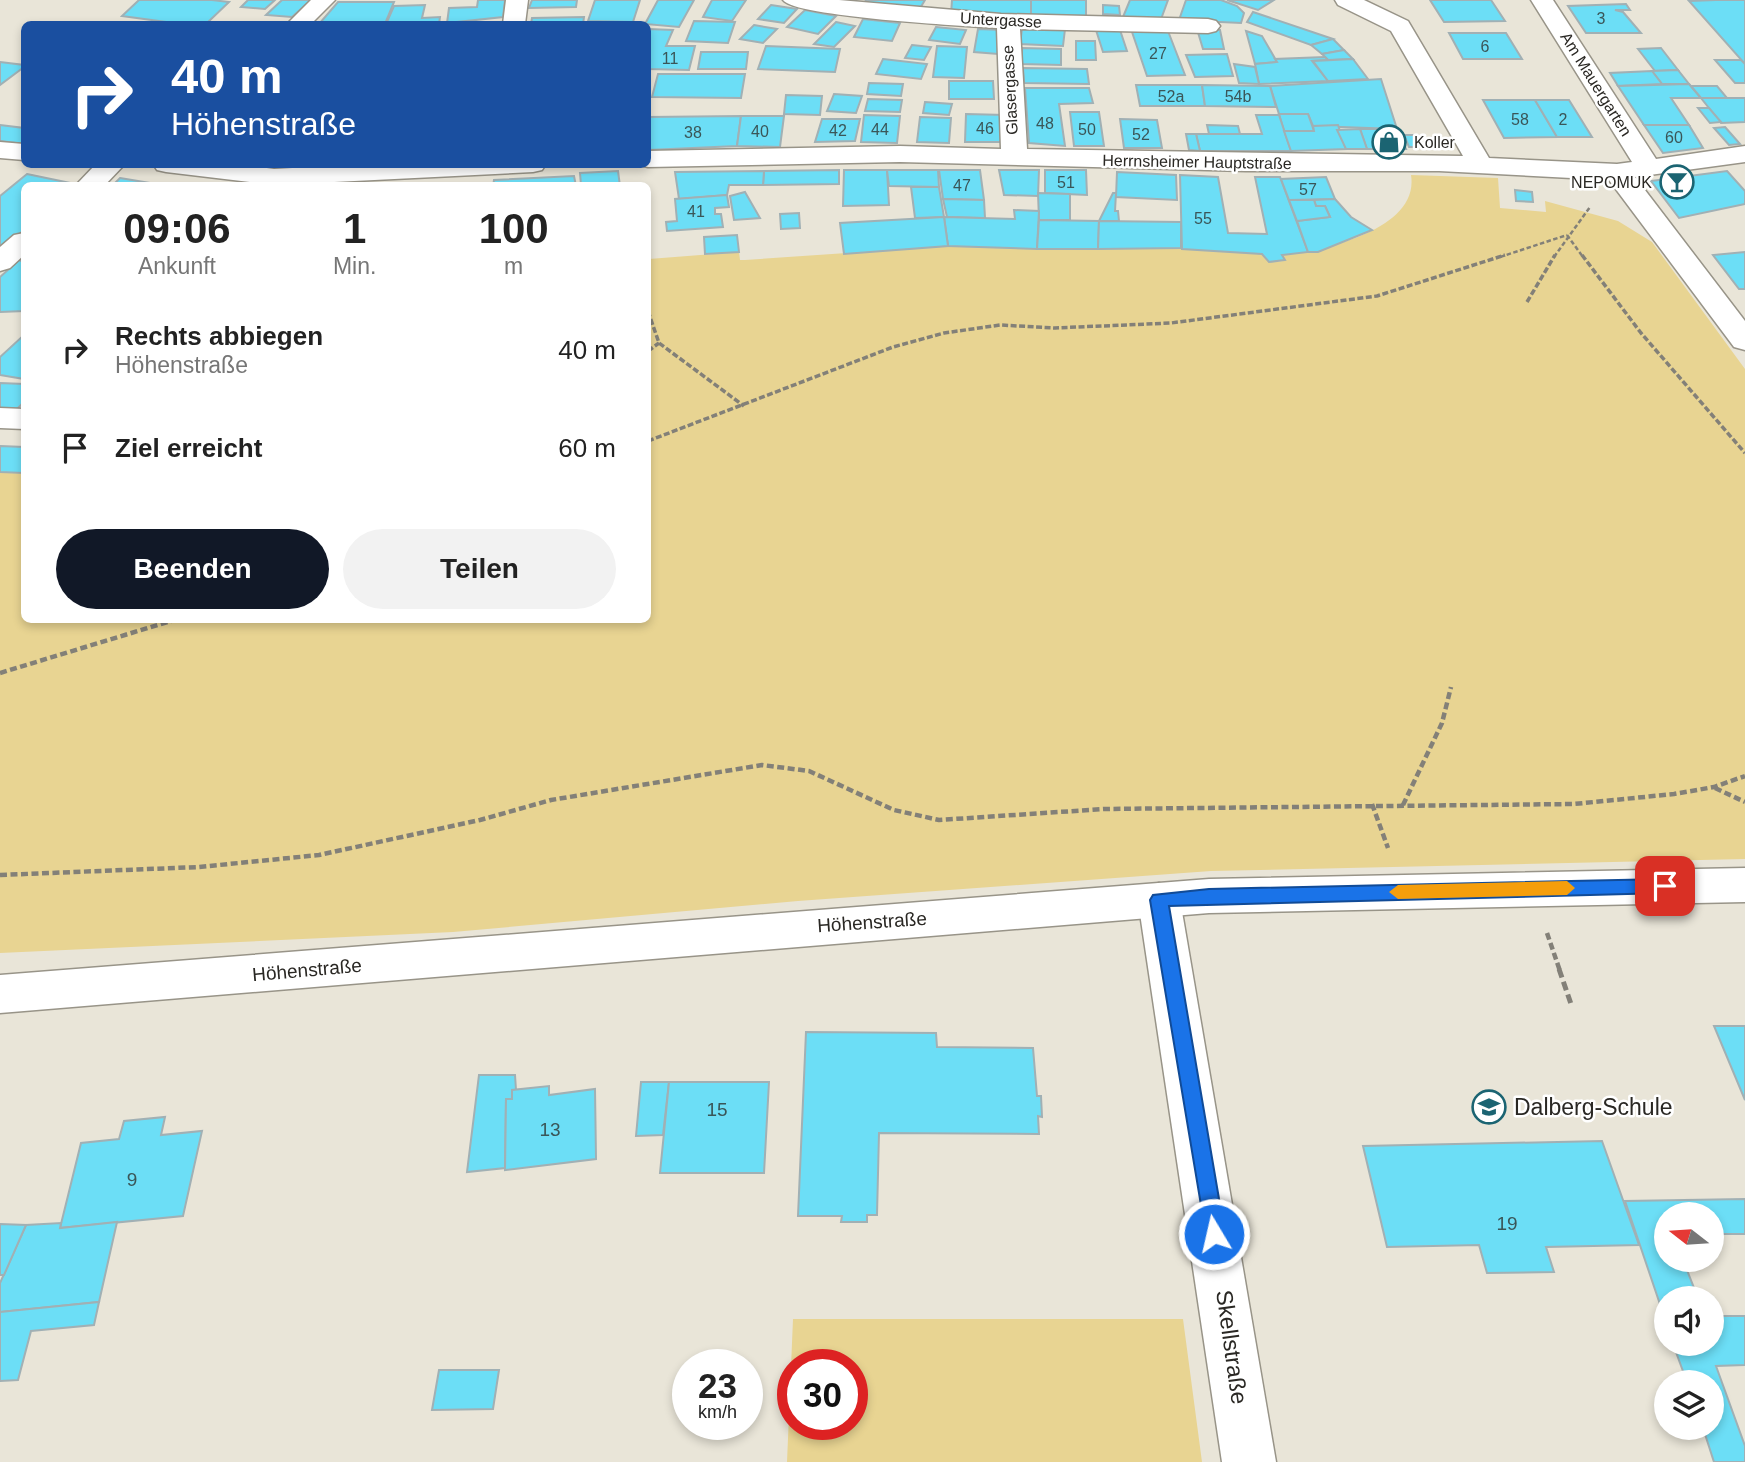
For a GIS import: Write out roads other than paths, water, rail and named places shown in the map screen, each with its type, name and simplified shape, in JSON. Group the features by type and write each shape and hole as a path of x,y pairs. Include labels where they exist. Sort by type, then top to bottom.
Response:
{"street":[{"path":"301,21 324,0"},
{"path":"514,21 517,0"},
{"name":"Untergasse","path":"794,0 872,13 1008,22 1208,26"},
{"path":"1346,0 1377,12 1400,26 1480,164"},
{"name":"Am Mauergarten","path":"1542,0 1649,169"},
{"name":"Glasergasse","path":"1008,22 1014,158"},
{"path":"0,150 21,152"},
{"name":"Herrnsheimer Hauptstraße","path":"651,159 900,154 1480,164 1617,172 1745,154"},
{"path":"92,182 108,168"},
{"path":"194,168 302,181 459,168"},
{"path":"1617,172 1745,341"},
{"path":"0,262 21,244"},
{"path":"0,418 21,419"},
{"name":"Höhenstraße","path":"0,994 1209,896 1745,885"},
{"name":"Skellstraße","path":"1159,900 1219,1259 1249,1462"}],"place":[{"name":"Koller","path":"1389,142"},
{"name":"NEPOMUK","path":"1677,182"},
{"name":"Dalberg-Schule","path":"1489,1107"}]}
